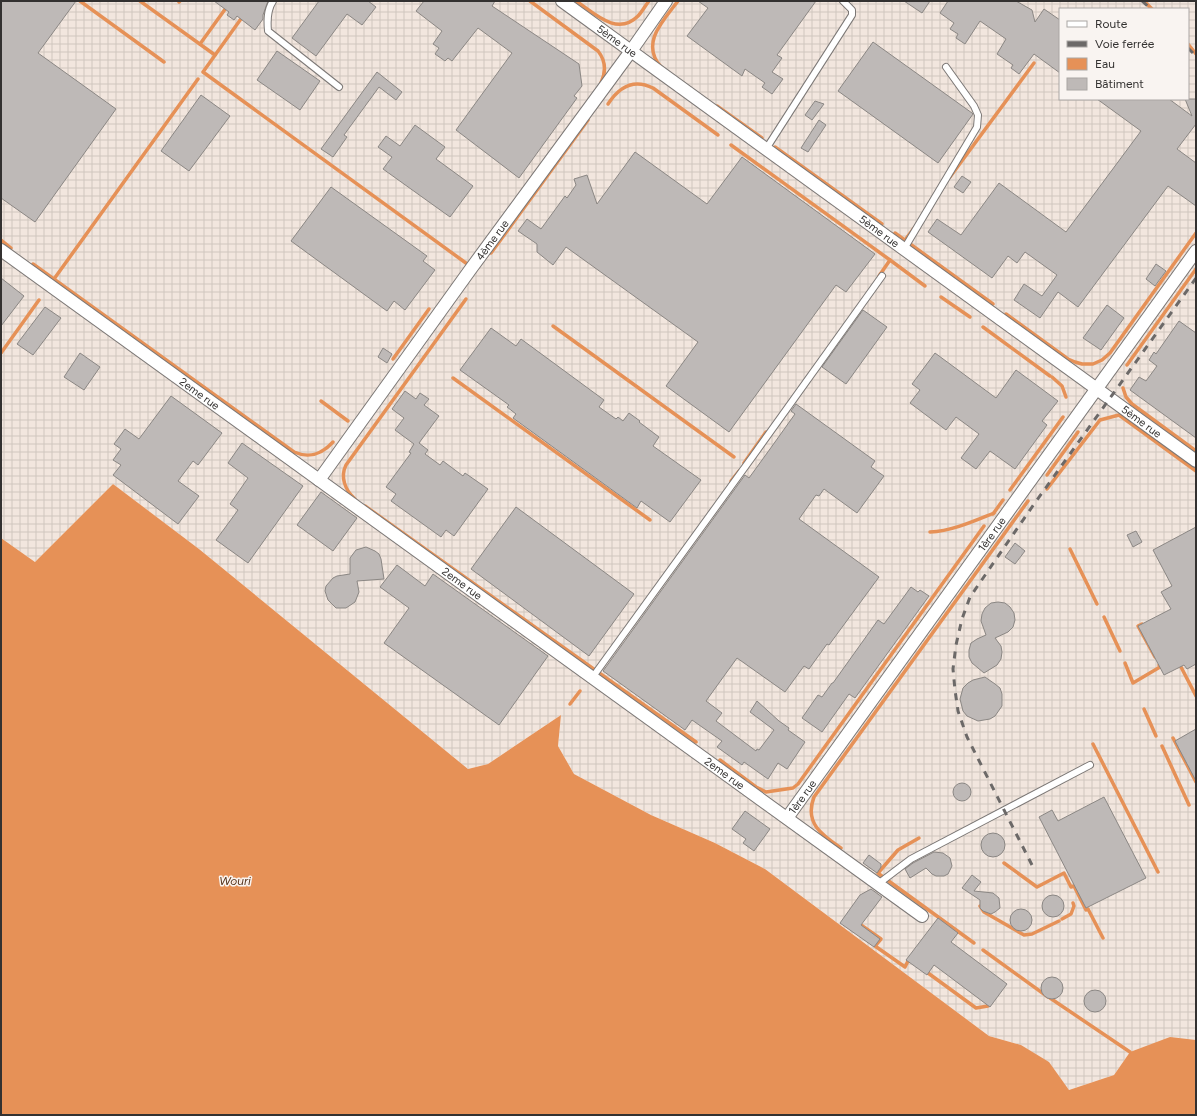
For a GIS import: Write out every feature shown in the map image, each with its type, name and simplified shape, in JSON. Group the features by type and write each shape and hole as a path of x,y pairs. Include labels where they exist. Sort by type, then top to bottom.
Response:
{"street":[{"name":"5ème rue","path":"562,1 1196,461"},
{"name":"4ème rue","path":"319,480 666,1"},
{"name":"2eme rue","path":"1,250 922,916"},
{"name":"1ère rue","path":"787,818 1196,251"}],"lane":[{"path":"273,1 270,5 266,18 268,31 339,87"},
{"path":"766,149 852,15 852,10 843,1"},
{"path":"904,249 977,127 978,115 974,106 946,67"},
{"path":"592,678 882,276"},
{"path":"878,884 911,859 1090,765"}],"shaded area":[{"path":"1,1 1196,1 1196,1040 1170,1038 1130,1052 1114,1075 1069,1090 1048,1062 1021,1045 989,1036 765,869 715,843 651,815 574,774 558,746 561,715 488,764 468,769 199,549 113,484 35,562 1,538"}],"water":[{"name":"Wouri","path":"113,484 199,549 468,769 488,764 561,715 558,746 574,774 651,815 715,843 765,869 989,1036 1021,1045 1049,1062 1069,1090 1114,1075 1130,1052 1170,1037 1196,1040 1196,1115 1,1115 1,538 35,562"}],"building":[{"path":"1,1 76,1 38,53 116,109 35,222 1,198"},
{"path":"214,1 268,1 263,19 255,30 237,16 234,20 227,15 229,12"},
{"path":"319,1 368,1 376,7 362,25 347,14 316,56 292,38"},
{"path":"424,1 495,1 492,6 579,64 582,86 574,96 577,98 519,178 456,130 512,53 478,28 452,61 448,58 445,61 435,54 439,48 433,44 442,31 416,11"},
{"path":"698,1 816,1 777,55 782,58 772,72 783,79 772,94 762,87 765,83 745,69 742,76 687,36 708,8"},
{"path":"904,1 930,1 922,13"},
{"path":"948,1 1016,1 1032,10 1035,22 1044,9 1059,19 1059,72 1034,54 1019,74 1011,68 1013,65 997,54 1006,39 980,21 965,44 956,38 958,34 950,29 954,23 940,13"},
{"path":"873,42 973,114 938,163 838,91"},
{"path":"277,51 320,81 300,110 257,80"},
{"path":"377,72 402,92 396,100 379,87 344,135 347,137 333,157 321,149"},
{"path":"201,95 230,116 189,171 161,151"},
{"path":"1196,99 1196,124 1177,149 1196,163 1196,206 1168,186 1078,307 1058,292 1040,318 1014,300 1024,284 1042,296 1057,275 1025,252 1017,263 1008,256 992,278 928,232 937,219 961,235 999,183 1066,232 1141,131 1098,100 1170,100 1192,116 1185,100"},
{"path":"815,101 824,104 812,120 805,115"},
{"path":"819,120 826,125 808,152 801,148"},
{"path":"415,125 445,147 436,159 473,186 450,217 383,169 392,157 378,147 386,136 400,146"},
{"path":"635,152 707,204 742,157 875,254 846,292 836,285 729,432 666,386 698,342 566,247 553,265 537,252 537,244 518,231 527,219 541,229 565,196 567,198 576,185 574,179 587,175 597,204"},
{"path":"962,176 971,182 963,193 954,187"},
{"path":"331,187 427,256 423,261 435,270 405,310 394,301 387,311 291,241"},
{"path":"1156,264 1166,271 1155,286 1146,279"},
{"path":"1,278 24,296 1,326"},
{"path":"1107,305 1124,318 1101,350 1083,338"},
{"path":"45,307 61,318 33,355 17,344"},
{"path":"863,310 887,327 846,384 822,367"},
{"path":"1179,321 1196,333 1196,438 1130,390 1139,377 1146,381 1157,366 1149,360 1154,352 1156,354"},
{"path":"491,328 516,346 521,339 604,400 599,407 616,419 618,417 623,421 629,413 659,437 653,446 701,480 670,522 641,501 637,508 513,418 516,414 507,407 509,405 460,370"},
{"path":"383,348 392,354 387,363 378,357"},
{"path":"80,353 100,367 84,390 64,377"},
{"path":"935,353 996,398 1016,370 1058,401 1042,421 1047,425 1015,469 990,451 976,469 961,458 979,434 956,417 946,430 910,403 920,390 912,384"},
{"path":"405,391 416,399 420,393 429,399 424,405 439,416 419,443 428,450 425,454 440,465 443,461 463,476 465,473 488,489 454,536 446,530 441,537 391,501 396,494 386,487 411,453 409,452 414,444 395,430 404,418 392,409"},
{"path":"171,396 222,433 198,465 193,461 178,481 199,496 178,524 113,475 121,465 113,460 121,449 114,444 125,429 139,439"},
{"path":"796,404 875,461 871,467 884,476 857,513 824,489 819,496 816,495 799,519 879,577 829,645 827,644 809,669 804,666 785,692 737,658 706,701 722,713 716,721 756,751 757,749 759,750 774,730 750,712 757,701 789,728 788,730 805,742 787,769 778,763 768,779 744,762 742,765 717,747 722,741 692,720 685,730 603,671 745,475 749,478 770,449 795,414 791,411"},
{"path":"242,443 303,486 248,563 216,540 238,510 230,504 248,478 228,463"},
{"path":"321,492 357,518 333,551 297,525"},
{"path":"516,507 634,594 589,656 471,569"},
{"path":"1196,527 1196,664 1187,669 1184,665 1164,675 1138,626 1171,609 1161,592 1172,586 1153,550"},
{"path":"1136,531 1142,542 1133,547 1127,535"},
{"path":"1015,543 1025,551 1015,564 1005,557"},
{"path":"366,547 379,554 384,579 357,581 359,592 355,602 346,608 336,608 328,600 325,591 326,586 333,578 337,576 350,574 350,558 356,550"},
{"path":"397,565 425,586 433,574 548,656 499,725 384,643 409,608 380,587"},
{"path":"911,587 918,592 920,590 929,596 855,698 849,694 822,732 802,718 818,695 822,697 833,683 878,620 884,624"},
{"path":"991,603 1005,603 1010,607 1014,613 1015,620 1013,627 1008,632 995,638 1001,646 1001,659 997,665 984,673 972,663 969,657 969,650 971,643 986,635 981,621 985,608"},
{"path":"985,677 1000,688 1002,694 1002,706 995,716 990,719 978,721 967,716 963,711 960,699 963,688 968,683"},
{"path":"1196,729 1196,781 1175,741"},
{"path":"958,783 966,783 971,788 969,799 966,801 958,801 953,796 953,788"},
{"path":"1104,797 1146,878 1086,908 1039,817 1052,810 1058,821"},
{"path":"745,811 770,829 754,851 743,843 746,839 732,829"},
{"path":"993,833 1002,836 1005,845 1002,854 993,857 984,854 981,845 984,836"},
{"path":"934,852 943,853 950,858 952,866 948,874 944,876 936,876 926,868 910,878 905,869"},
{"path":"869,855 881,864 881,867 877,873 863,863"},
{"path":"972,875 981,882 974,891 993,893 999,898 1000,908 995,912 991,914 983,911 980,908 980,900 962,888"},
{"path":"871,889 882,897 861,925 880,939 874,947 840,923 860,895"},
{"path":"1053,895 1061,898 1064,906 1061,914 1053,917 1045,914 1042,906 1045,898"},
{"path":"1021,909 1029,912 1032,920 1029,928 1021,931 1013,928 1010,920 1013,912"},
{"path":"938,918 958,933 951,942 1007,984 990,1007 934,965 927,975 906,960"},
{"path":"1052,977 1056,978 1062,984 1062,992 1056,998 1052,999 1048,998 1042,992 1041,988 1042,984 1048,978"},
{"path":"1095,990 1099,991 1105,997 1105,1005 1099,1011 1095,1012 1091,1011 1085,1005 1084,1001 1085,997 1091,991"}],"waterway":[{"path":"80,1 164,62"},
{"path":"140,1 215,55"},
{"path":"200,44 231,1"},
{"path":"530,1 598,51 604,63 604,75 601,83"},
{"path":"576,1 598,17 614,24 630,22 641,13 649,1"},
{"path":"661,67 655,58 653,41 660,24 678,1"},
{"path":"1144,1 1151,8"},
{"path":"243,16 203,72 470,265"},
{"path":"1189,45 1196,54"},
{"path":"950,177 1034,63"},
{"path":"54,279 198,79"},
{"path":"608,104 617,93 627,86 633,84 646,85 653,88 718,135"},
{"path":"717,106 762,138"},
{"path":"491,253 588,120"},
{"path":"731,145 890,260"},
{"path":"775,147 882,224"},
{"path":"905,240 914,228"},
{"path":"895,233 993,304"},
{"path":"1006,314 1068,359 1082,364 1093,364 1102,360 1110,353 1196,233"},
{"path":"1,240 11,248"},
{"path":"879,276 890,260 925,286"},
{"path":"33,264 294,452 305,455 315,454 325,450 333,442"},
{"path":"1127,365 1196,269"},
{"path":"941,297 970,317"},
{"path":"355,499 344,483 343,474 346,465 466,299"},
{"path":"1,353 39,300"},
{"path":"393,359 429,309"},
{"path":"553,326 734,457"},
{"path":"983,327 1050,376"},
{"path":"1052,377 1062,386 1066,397"},
{"path":"453,378 650,520"},
{"path":"1123,388 1126,397 1132,404 1196,451"},
{"path":"321,401 348,421"},
{"path":"1047,489 1100,420 1119,415 1196,471"},
{"path":"1010,490 1063,417"},
{"path":"744,463 766,432"},
{"path":"1047,475 1078,432"},
{"path":"731,481 739,471"},
{"path":"993,514 1003,500"},
{"path":"841,848 821,833 813,821 811,814 814,797 1028,501"},
{"path":"365,506 696,742"},
{"path":"930,532 955,528 994,513"},
{"path":"720,760 756,787 766,792 793,788 798,784 984,526"},
{"path":"1070,549 1097,604"},
{"path":"1104,617 1120,651"},
{"path":"1142,624 1138,626 1155,657"},
{"path":"1125,663 1133,683 1160,667 1159,665"},
{"path":"1181,667 1196,696"},
{"path":"570,704 580,691"},
{"path":"1144,709 1156,736"},
{"path":"1173,738 1196,782"},
{"path":"1093,744 1158,872"},
{"path":"1162,746 1189,805"},
{"path":"878,873 898,850 919,838"},
{"path":"1004,863 1037,887 1064,873 1071,887 1074,886 1086,910 1088,909 1103,938"},
{"path":"879,874 974,943"},
{"path":"1062,919 1071,914 1074,906 1073,903"},
{"path":"980,906 984,912 1024,935 1032,934 1059,921"},
{"path":"861,925 881,939 875,946 905,967 908,961"},
{"path":"983,950 1048,997"},
{"path":"928,973 976,1008 988,1006"},
{"path":"1050,998 1130,1052"}],"railway":[{"path":"1142,1 1150,8"},
{"path":"1189,49 1196,56"},
{"path":"1032,865 967,737 958,711 953,669 956,645 962,619 970,597 1032,507 1196,278"}]}
